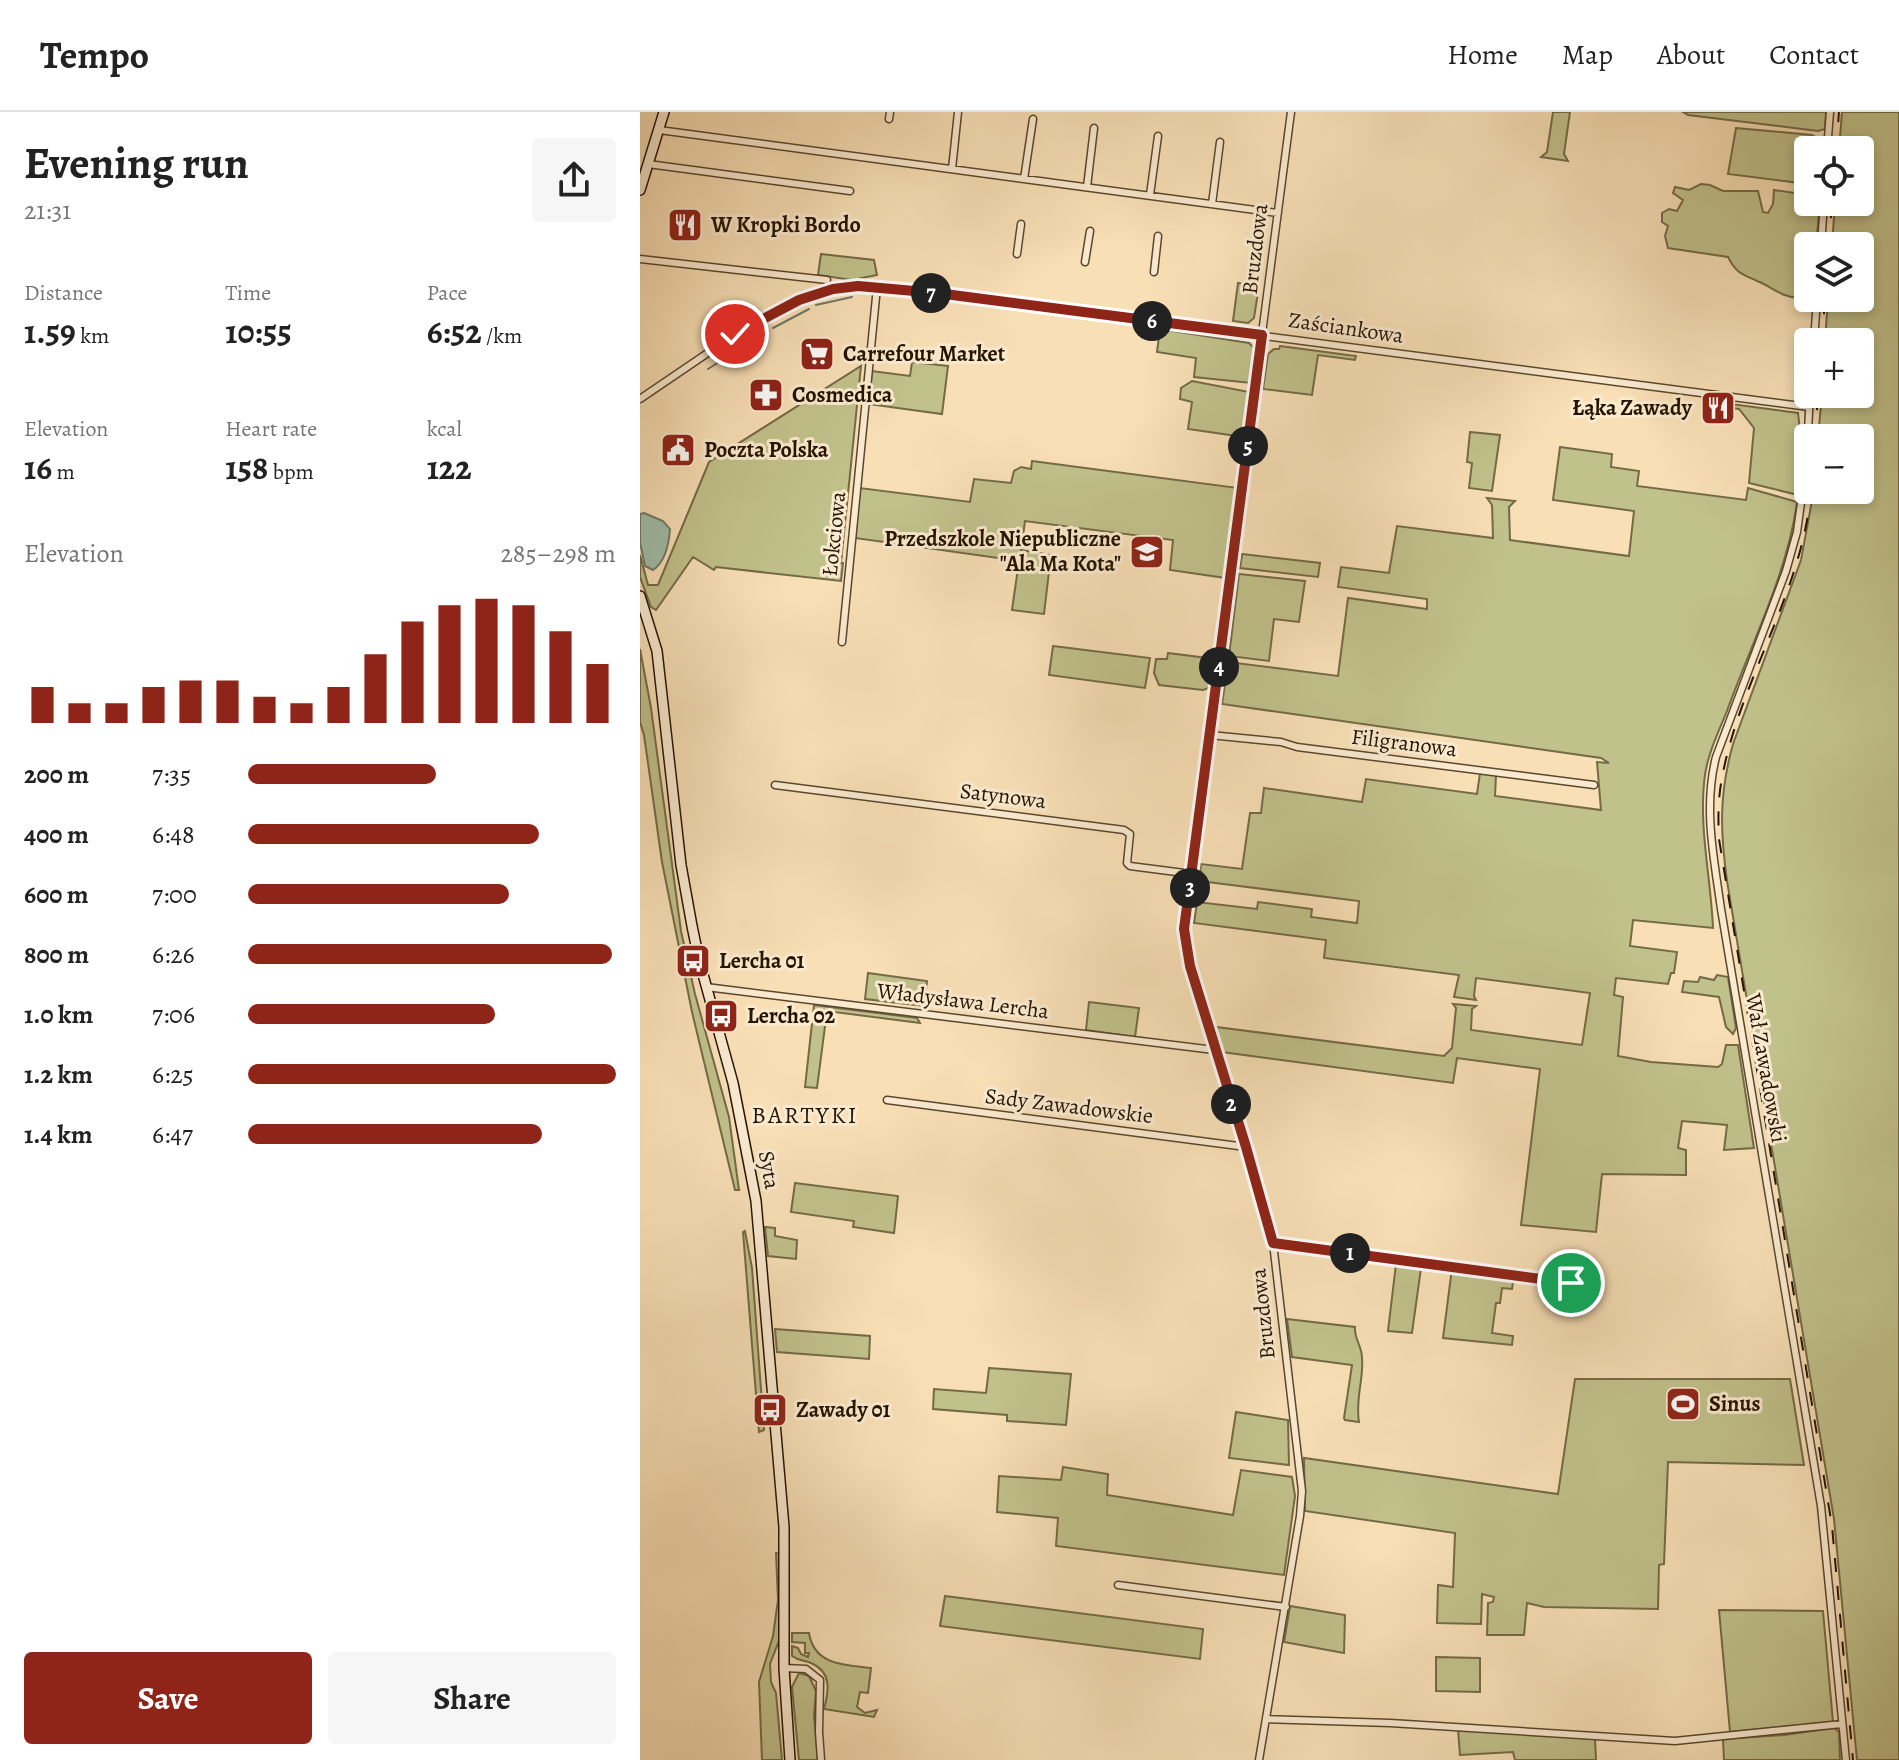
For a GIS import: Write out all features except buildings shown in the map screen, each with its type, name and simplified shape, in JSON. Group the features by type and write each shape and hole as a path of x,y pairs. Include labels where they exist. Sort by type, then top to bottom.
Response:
{"street":[{"path":"641,184 664,112"},
{"path":"952,169 958,112"},
{"name":"Bruzdowa","path":"1259,1760 1286,1607 1302,1491 1273,1243 1184,939 1291,112"},
{"path":"1828,136 1830,112"},
{"path":"1024,179 1033,119"},
{"path":"1087,187 1094,128"},
{"path":"659,130 1278,213"},
{"path":"1150,195 1158,136"},
{"path":"1212,204 1220,142"},
{"path":"648,164 850,191"},
{"path":"1017,254 1021,224"},
{"path":"1085,262 1090,231"},
{"path":"1154,272 1158,236"},
{"path":"640,259 827,280"},
{"name":"Zaściankowa","path":"640,399 720,345 732,344 750,333 754,326 799,300 838,288 877,287 1528,367 1794,405"},
{"name":"Łokciowa","path":"842,642 877,287"},
{"name":"Wał Zawadowski","path":"1809,408 1803,500 1797,532 1786,571 1716,757 1709,814 1721,909 1821,1506 1846,1760"},
{"name":"Syta","path":"640,596 657,651 681,865 694,939 733,1083 756,1201 784,1527 784,1668 790,1760"},
{"name":"Filigranowa","path":"1210,735 1594,785"},
{"name":"Satynowa","path":"775,785 1124,830 1130,834 1127,863 1130,866 1192,874"},
{"name":"Władysława Lercha","path":"706,987 1214,1050"},
{"name":"Sady Zawadowskie","path":"887,1100 1246,1147"},
{"path":"1273,1243 1571,1283"},
{"path":"1118,1585 1286,1607"},
{"path":"784,1668 806,1669 820,1680 821,1760"},
{"path":"1266,1719 1675,1741 1842,1724"}],"green space":[{"path":"1553,112 1570,112 1564,154 1568,161 1541,157 1547,152"},
{"path":"1683,112 1826,112 1825,129 1818,131"},
{"path":"1842,112 1899,112 1899,1760 1857,1760 1834,1519 1727,881 1722,828 1725,779 1733,744 1801,560 1811,504 1874,504 1874,424 1819,424 1821,408 1874,408 1874,328 1826,328 1827,312 1874,312 1874,232 1833,232 1834,216 1874,216 1874,136 1840,136"},
{"path":"1736,128 1814,136 1794,136 1794,182 1728,174"},
{"path":"1701,184 1723,191 1758,191 1763,212 1768,213 1773,204 1774,190 1794,193 1794,216 1819,216 1817,232 1794,232 1794,297 1743,275 1728,257 1668,248 1665,236 1668,226 1662,222 1662,213 1669,209 1677,211 1683,200 1673,193 1675,187 1689,190"},
{"path":"821,254 874,260 877,275 852,280 818,275"},
{"path":"1238,283 1259,286 1254,318 1248,323 1233,321"},
{"path":"1160,329 1249,343 1255,349 1251,383 1194,377 1196,358 1157,352"},
{"path":"1280,346 1356,356 1355,360 1318,355 1312,395 1263,389 1268,354"},
{"path":"912,362 948,366 942,414 868,404 872,371 910,376"},
{"path":"861,366 841,581 716,567 714,570 693,557 656,610 651,607 640,577 640,555 648,585 658,585 709,462"},
{"path":"1192,381 1249,392 1244,437 1188,429 1192,402 1180,399 1181,388"},
{"path":"1731,404 1798,413 1799,424 1794,424 1794,494 1749,483 1754,428 1739,409 1730,408"},
{"path":"1470,432 1500,435 1492,491 1469,488 1472,463 1467,462"},
{"path":"1560,447 1612,454 1611,467 1639,471 1637,486 1746,500 1748,488 1797,504 1786,555 1768,608 1706,767 1703,813 1713,928 1633,920 1630,946 1677,952 1674,973 1671,973 1668,984 1616,978 1614,995 1623,997 1618,1056 1718,1067 1722,1064 1726,1045 1738,1045 1754,1148 1724,1150 1727,1125 1682,1121 1678,1148 1686,1150 1686,1175 1602,1174 1596,1232 1521,1225 1540,1069 1457,1058 1453,1083 1222,1052 1216,1027 1444,1056 1452,1048 1456,1008 1453,1004 1476,1006 1472,1009 1471,1030 1582,1045 1590,993 1476,978 1476,1000 1454,997 1459,975 1324,958 1326,940 1194,923 1197,902 1257,909 1258,902 1312,909 1311,917 1357,923 1359,901 1199,881 1201,864 1242,869 1250,813 1261,813 1264,788 1362,802 1366,779 1477,794 1480,773 1496,775 1495,796 1601,810 1597,762 1609,763 1601,758 1222,704 1228,662 1338,676 1348,598 1427,609 1427,599 1338,587 1341,567 1389,573 1397,526 1493,538 1492,505 1487,498 1515,501 1509,507 1510,540 1629,556 1634,511 1553,500"},
{"path":"1032,461 1238,488 1226,578 1170,570 1173,540 1025,521 1021,550 1051,555 1044,614 1012,610 1019,561 855,538 860,488 970,502 974,479 1011,483 1014,471 1021,467 1031,469"},
{"path":"1242,554 1320,563 1318,577 1240,568"},
{"path":"1239,574 1305,581 1299,622 1274,619 1269,661 1229,656"},
{"path":"1053,646 1150,658 1145,688 1049,675"},
{"path":"640,649 681,931 729,1117 739,1190 735,1190 692,1012 662,862 640,722"},
{"path":"1168,653 1215,659 1214,686 1203,690 1159,685 1154,673 1156,659 1167,659"},
{"path":"868,973 927,981 924,1006 865,999"},
{"path":"1717,975 1728,977 1736,1028 1733,1034 1726,1027 1719,997 1682,992 1684,981 1698,982 1700,977 1714,980"},
{"path":"1089,1002 1139,1008 1135,1037 1086,1030"},
{"path":"814,1005 917,1018 920,1023 827,1011 817,1088 805,1087"},
{"path":"795,1183 898,1196 894,1233 853,1227 854,1221 791,1212"},
{"path":"765,1227 775,1228 775,1236 797,1240 796,1259 768,1256"},
{"path":"743,1232 752,1268 764,1430 759,1432"},
{"path":"1396,1264 1421,1268 1412,1333 1388,1331"},
{"path":"1452,1268 1514,1277 1512,1289 1502,1288 1500,1303 1496,1303 1492,1333 1513,1336 1512,1345 1443,1338"},
{"path":"1287,1319 1355,1327 1362,1358 1359,1422 1344,1418 1352,1365 1292,1357"},
{"path":"775,1329 870,1336 869,1359 777,1352"},
{"path":"989,1368 1071,1374 1066,1425 1007,1421 1007,1415 933,1409 934,1389 986,1393"},
{"path":"1575,1379 1790,1379 1804,1465 1668,1462 1664,1564 1659,1565 1658,1609 1544,1607 1527,1603 1524,1635 1487,1635 1488,1603 1493,1602 1494,1597 1482,1594 1481,1624 1437,1623 1438,1585 1453,1587 1455,1533 1305,1511 1304,1458 1558,1494"},
{"path":"1236,1412 1288,1420 1289,1465 1229,1458"},
{"path":"1063,1467 1108,1474 1107,1495 1233,1515 1241,1470 1292,1477 1295,1496 1284,1575 1056,1546 1058,1518 997,1512 999,1476 1061,1480"},
{"path":"776,1553 781,1554 780,1638 770,1664 782,1760 762,1760 759,1682 773,1636 778,1600"},
{"path":"945,1596 1203,1629 1200,1659 940,1626"},
{"path":"1290,1606 1345,1615 1344,1653 1284,1642"},
{"path":"1719,1610 1823,1611 1833,1722 1730,1732"},
{"path":"792,1633 809,1633 817,1652 832,1661 871,1668 868,1693 860,1692 857,1707 865,1713 877,1710 874,1717 824,1709 828,1689 826,1677 818,1667 792,1656 792,1646 808,1657 809,1653 805,1653 805,1643 792,1642"},
{"path":"1436,1657 1480,1658 1480,1692 1436,1691"},
{"path":"799,1673 809,1676 816,1691 814,1716 818,1760 799,1760 792,1687"},
{"path":"1834,1728 1839,1732 1840,1760 1724,1760 1723,1739"},
{"path":"1458,1729 1595,1739 1596,1760 1515,1760 1513,1752 1460,1755"}],"shaded area":[{"path":"640,514 663,521 670,529 663,557 653,570 645,566 640,542"}],"waterway":[{"path":"816,305 852,297"},
{"path":"773,328 809,309"},
{"path":"708,369 748,343"}],"railway":[{"path":"1837,136 1839,112"},
{"path":"1830,232 1831,216"},
{"path":"1823,328 1824,312"},
{"path":"1816,424 1817,408"},
{"path":"1809,504 1796,564 1731,741 1721,786 1719,839 1832,1526 1853,1760"}],"place":[{"name":"W Kropki Bordo","path":"685,225"},
{"name":"Carrefour Market","path":"817,354"},
{"name":"Cosmedica","path":"766,395"},
{"name":"Łąka Zawady","path":"1718,408"},
{"name":"Poczta Polska","path":"678,450"},
{"name":"Przedszkole Niepubliczne \"Ala Ma Kota\"","path":"1147,552"},
{"name":"Lercha 01","path":"693,961"},
{"name":"Lercha 02","path":"721,1016"},
{"name":"Sinus","path":"1683,1404"},
{"name":"Zawady 01","path":"770,1410"}],"district":[{"name":"BARTYKI","path":"805,1115"}],"route":[{"path":"735,334 799,300 833,289 858,286 937,293 1262,335 1184,939 1273,1243 1571,1283"}]}
